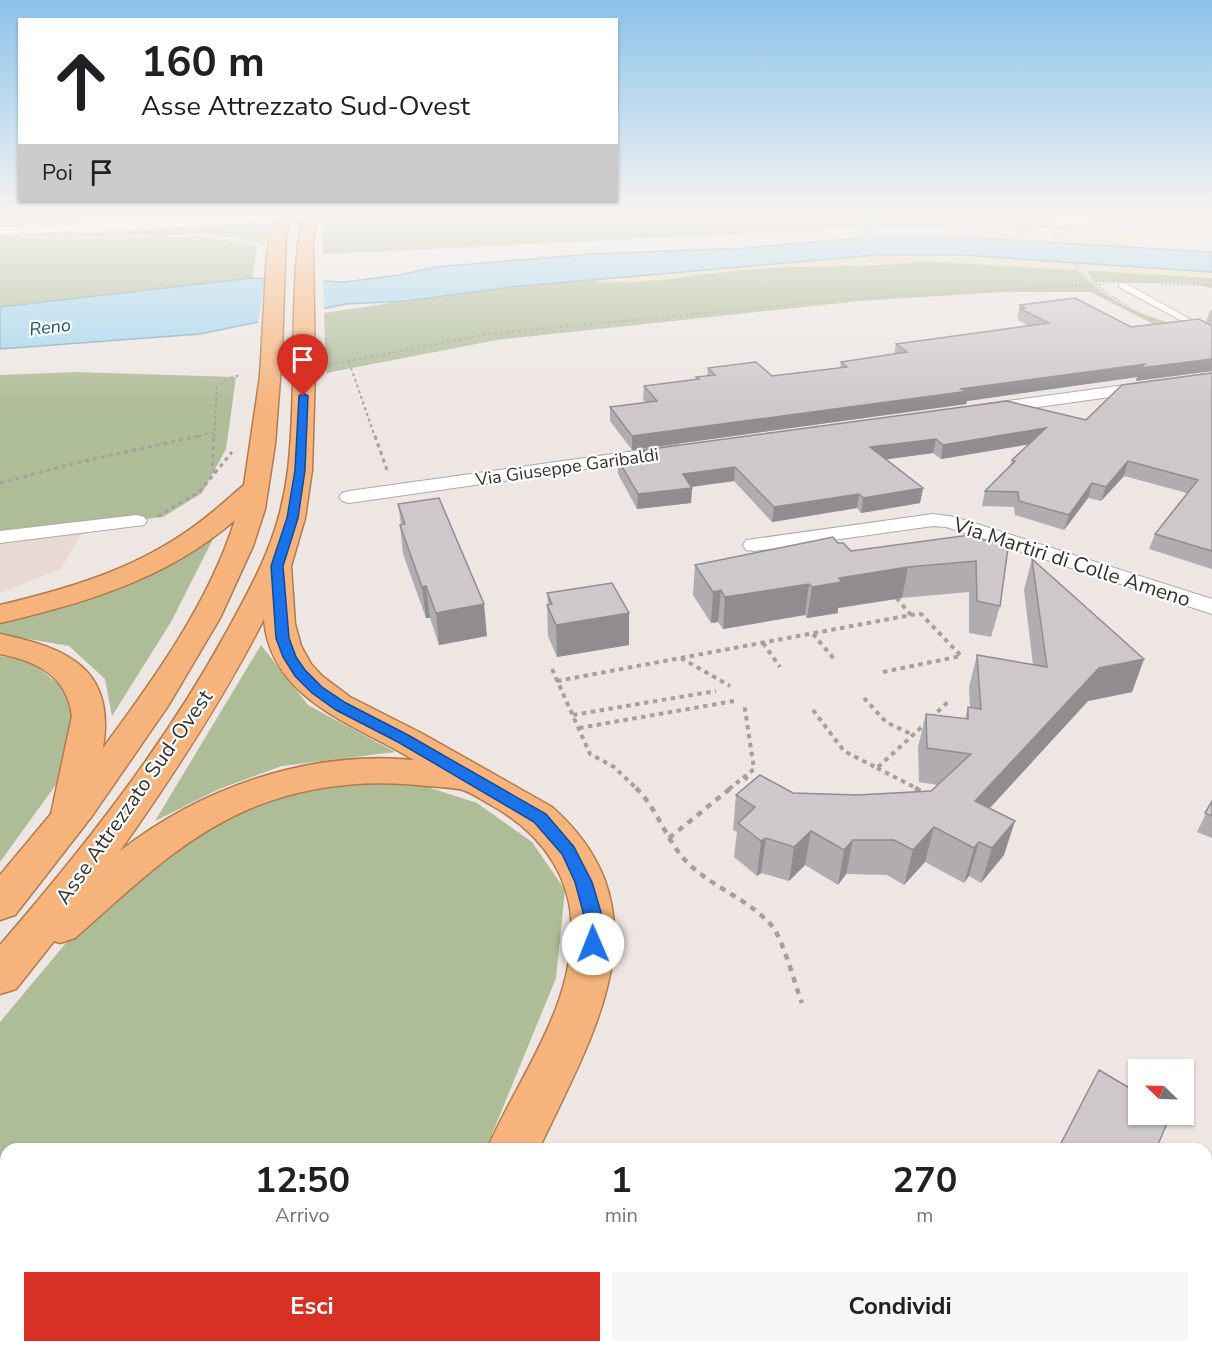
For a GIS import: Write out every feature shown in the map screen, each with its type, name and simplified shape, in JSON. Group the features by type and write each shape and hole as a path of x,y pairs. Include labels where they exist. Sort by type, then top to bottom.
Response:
{"highway":[{"name":"Asse Attrezzato Sud-Ovest","path":"0,904 69,821 154,704 202,622 246,532 256,488 275,306 274,279"},
{"name":"Asse Attrezzato Sud-Ovest","path":"0,976 64,899 174,748 217,679 277,566 292,518 300,470 305,279"},
{"path":"0,614 82,592 150,565 193,540 256,488"},
{"path":"277,566 282,638 289,657 300,673 317,690 341,706 403,738 524,807 553,832 568,851 584,882 592,912 593,944 587,981 572,1021 516,1143"},
{"path":"0,644 36,654 59,664 85,692 89,715 69,821"},
{"path":"0,976 167,837 226,805 286,783 356,771 390,771 471,778"}],"street":[{"path":"971,411 1212,378"},
{"name":"Via Giuseppe Garibaldi","path":"349,497 692,449"},
{"name":"Via Martiri di Colle Ameno","path":"753,545 933,520 948,521 1212,607"},
{"path":"0,537 138,521"}],"lane":[{"path":"1122,285 1207,331"}],"path":[{"path":"1089,279 1102,291 1127,305"},
{"path":"326,366 488,334 911,294 1069,284 1212,285"},
{"path":"349,362 394,490"},
{"path":"138,521 163,514 199,492 215,473 212,467 216,432 217,387 227,379 240,375"},
{"path":"0,483 75,463 216,432"},
{"path":"891,591 911,615"},
{"path":"557,681 921,614 961,656 883,672"},
{"path":"812,634 834,660"},
{"path":"763,643 780,667"},
{"path":"681,658 730,686"},
{"path":"552,669 590,754 614,767 646,798 684,859 712,883 754,909 774,928 802,1003"},
{"path":"573,715 716,691"},
{"path":"864,698 886,722 913,735"},
{"path":"877,768 950,700"},
{"path":"579,728 734,701"},
{"path":"669,838 754,770 744,703"},
{"path":"813,711 843,751 931,797"},
{"path":"744,777 764,789"}],"shaded area":[{"path":"85,526 61,569 0,593 0,531"}],"green space":[{"path":"0,279 242,279 0,307"},
{"path":"1086,279 1121,303 1146,315 1174,324 1155,325 1091,292 1004,292 860,301 497,340 326,373 324,313 450,294 584,280"},
{"path":"1093,279 1212,279 1212,288 1193,284 1095,282"},
{"path":"76,372 236,377 226,449 202,493 163,517 85,526 0,531 0,375"},
{"path":"216,533 171,622 112,716 105,679 69,646 0,634 0,623"},
{"path":"261,645 308,705 395,752 282,766 219,789 155,821"},
{"path":"0,656 29,660 73,696 68,768 0,862"},
{"path":"341,781 418,784 477,803 532,842 565,890 556,978 488,1143 0,1143 0,1022 86,919 167,853 261,799"}],"sand":[{"path":"593,279 664,279 626,282 584,280"}],"water":[{"name":"Reno","path":"242,279 344,282 367,279 600,279 510,287 407,301 346,304 200,334 0,349 0,307"}],"pier":[{"path":"264,279 323,279 324,312 258,325"}],"building":[{"path":"1075,298 1131,327 1199,319 1212,326 1212,359 1140,368 1145,364 960,389 969,391 632,436 610,407 657,401 644,386 715,375 708,368 756,362 772,376 847,367 841,362 907,352 896,344 1049,323 1021,309 1025,308 1020,305"},
{"path":"1212,373 1212,551 1155,534 1198,480 1128,461 1106,487 1092,483 1069,515 1019,501 1018,492 985,491 1015,461 1012,460 1046,428 943,445 936,439 870,447 923,488 863,498 859,494 774,507 735,467 683,474 692,488 638,494 618,460 648,456 643,450 1007,401 1086,420 1122,385"},
{"path":"439,498 484,604 436,613 426,586 422,587 400,525 405,524 398,504"},
{"path":"977,534 984,540 997,538 1008,548 1000,606 977,601 976,561 908,567 839,578 842,582 812,587 809,584 725,597 721,590 713,592 695,565 833,537 851,551"},
{"path":"1032,559 1144,659 1099,668 975,801 1015,821 992,848 979,842 974,848 934,827 913,850 894,840 853,840 844,850 811,831 794,847 766,838 761,841 738,823 755,807 736,795 760,775 793,793 857,795 931,791 971,754 927,748 926,714 968,719 968,707 981,709 977,655 1047,667"},
{"path":"612,583 629,613 556,625 547,605 552,604 547,593"},
{"path":"1212,801 1212,816 1205,813"},
{"path":"1099,1070 1128,1087 1128,1125 1166,1125 1159,1143 1061,1143"}],"route":[{"path":"303,396 300,470 292,518 277,566 282,638 289,657 300,673 317,690 341,706 403,738 540,818 568,851 584,882 592,912 593,944"}]}
